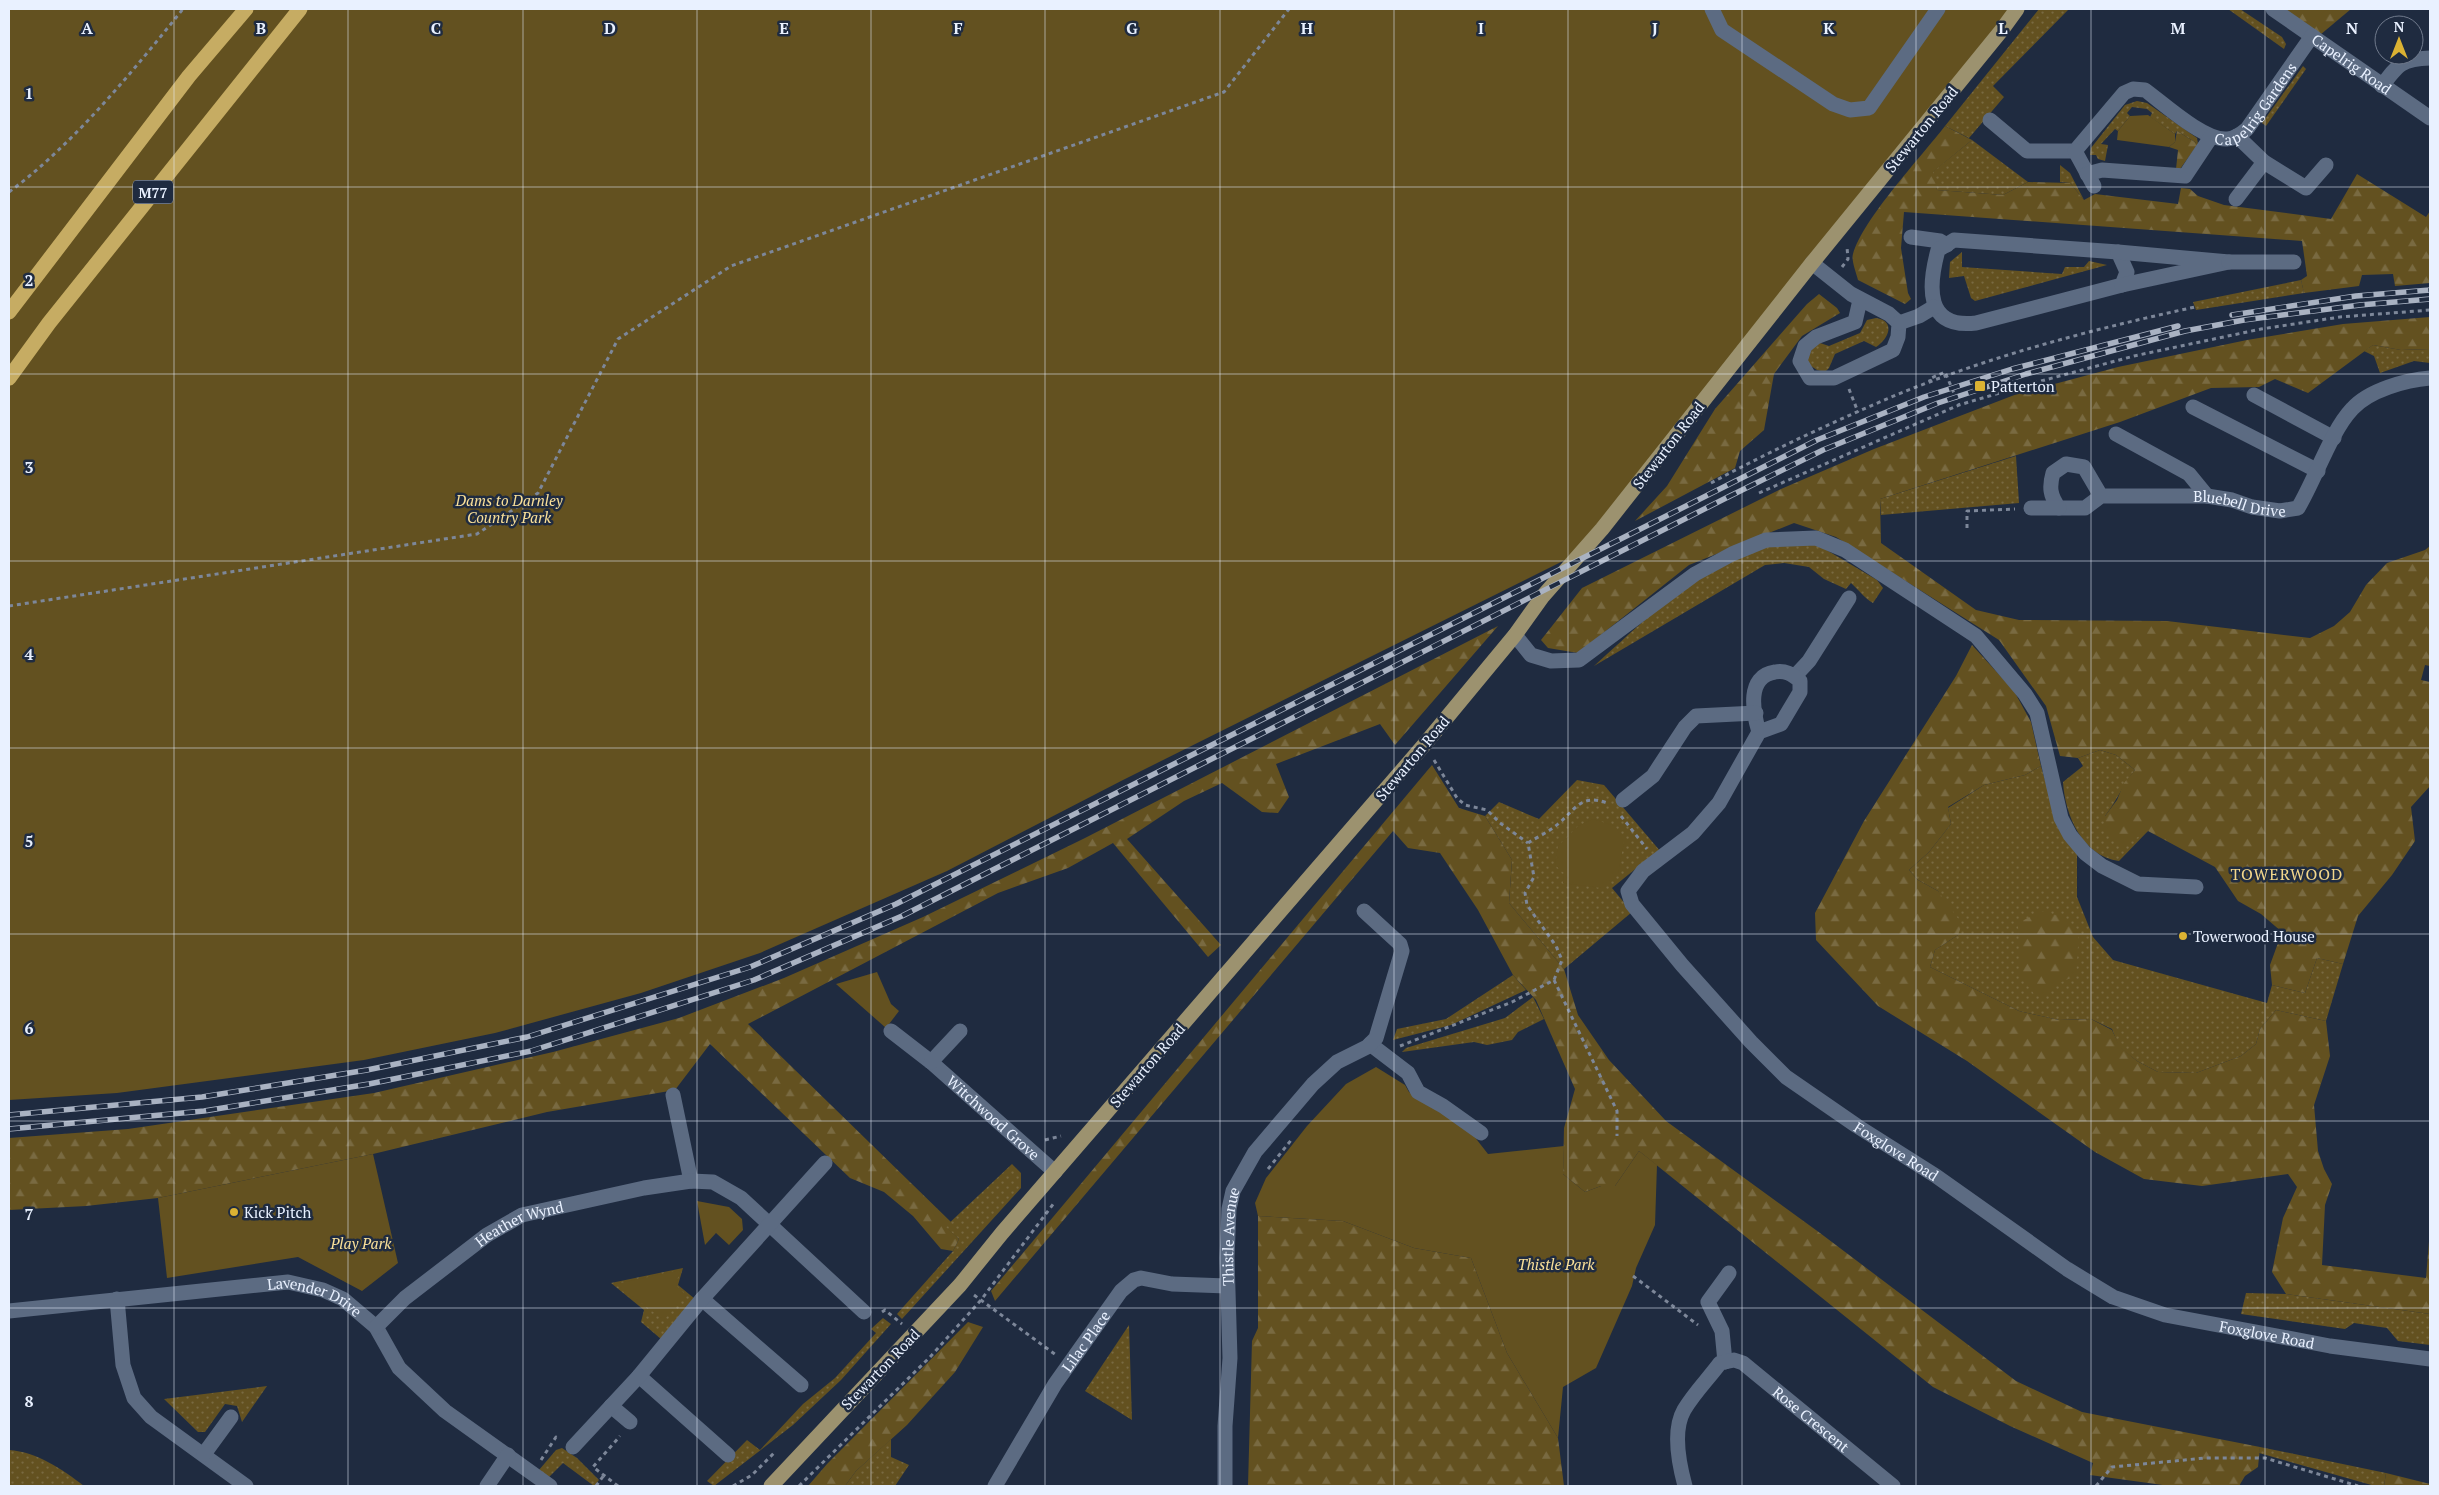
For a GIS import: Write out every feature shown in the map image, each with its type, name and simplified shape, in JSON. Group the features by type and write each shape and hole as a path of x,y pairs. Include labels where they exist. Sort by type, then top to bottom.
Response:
{"highway":[{"name":"M77","path":"9,312 189,76 246,9"},
{"name":"M77","path":"9,378 49,324 300,9"}],"main road":[{"name":"Stewarton Road","path":"770,1485 960,1285 1055,1172 1405,767 1515,635 1543,596 1602,529 1812,263 2017,9"}],"street":[{"path":"1712,9 1722,30 1833,104 1850,110 1868,108 1938,9"},
{"name":"Capelrig Road","path":"2273,9 2430,118"},
{"name":"Capelrig Gardens","path":"2075,151 2124,93 2132,89 2145,90 2211,137 2227,140 2237,136 2247,129 2312,36"},
{"path":"2382,86 2396,66 2410,59 2430,58"},
{"path":"1990,120 2027,151 2075,151 2090,180 2102,170 2185,176 2211,137"},
{"path":"2237,136 2264,162 2306,188 2326,166"},
{"path":"2236,199 2264,162"},
{"path":"1911,237 1940,241 1947,245"},
{"path":"2229,262 2122,285 1976,323 1960,325 1948,322 1934,307 1933,268 1938,250 1954,240 2229,262 2294,262"},
{"path":"2118,252 2127,272 2122,285"},
{"path":"1812,263 1860,300 1889,314 1898,323 1898,337 1892,350 1834,378 1810,378 1800,361 1805,346 1816,337 1855,322 1860,300"},
{"path":"1898,323 1919,316 1934,307"},
{"name":"Bluebell Drive","path":"2031,508 2085,508 2101,496 2207,496 2232,500 2252,507 2280,511 2298,508 2334,438 2352,408 2379,391 2412,380 2430,378"},
{"path":"2254,395 2334,438"},
{"path":"2192,407 2318,471"},
{"path":"2116,434 2189,474 2207,496"},
{"path":"2059,508 2053,500 2050,486 2053,473 2066,464 2084,467 2101,496"},
{"path":"1515,635 1531,655 1551,661 1579,660 1695,574 1732,554 1766,540 1816,538 1845,550 1976,636 2025,694 2037,714 2061,818 2070,835 2085,853 2102,866 2138,884 2196,887"},
{"path":"1795,676 1809,661 1850,598"},
{"path":"1781,671 1795,676 1800,681 1800,692 1781,724 1759,732 1756,714 1754,690 1758,680 1770,673 1781,671"},
{"path":"1619,804 1653,776 1685,727 1696,716 1756,714"},
{"name":"Foxglove Road","path":"1759,732 1719,803 1693,833 1643,871 1628,890 1632,904 1751,1042 1786,1076 1857,1126 1936,1176 2068,1269 2113,1298 2165,1315 2330,1346 2430,1359"},
{"path":"1364,911 1400,944 1402,951 1376,1038 1370,1044 1387,1055 1408,1073 1418,1092 1443,1106 1481,1133"},
{"name":"Witchwood Grove","path":"891,1031 930,1062 1055,1172"},
{"path":"930,1062 960,1031"},
{"name":"Thistle Avenue","path":"1225,1486 1225,1426 1230,1358 1227,1286 1229,1209 1233,1191 1255,1152 1313,1084 1336,1062 1370,1044"},
{"path":"673,1095 691,1181"},
{"path":"573,1447 639,1376 702,1299 825,1163"},
{"name":"Heather Wynd","path":"376,1326 406,1298 487,1235 522,1215 644,1188 691,1181 714,1182 729,1190 769,1224 864,1312"},
{"path":"1685,1486 1678,1451 1680,1421 1684,1410 1720,1363 1725,1362 1722,1331 1708,1302 1729,1273"},
{"name":"Lilac Place","path":"995,1486 1055,1384 1121,1291 1134,1280 1141,1278 1172,1284 1227,1286"},
{"name":"Lavender Drive","path":"9,1311 288,1282 323,1290 343,1299 376,1326 399,1368 445,1411 550,1486"},
{"path":"117,1299 123,1365 134,1398 152,1418 246,1486"},
{"path":"702,1299 801,1385"},
{"name":"Rose Crescent","path":"1725,1362 1734,1360 1743,1363 1893,1486"},
{"path":"639,1376 728,1455"},
{"path":"611,1406 630,1422"},
{"path":"204,1454 231,1417"},
{"path":"487,1486 508,1455"}],"path":[{"path":"9,192 32,175 74,136 183,9"},
{"path":"9,606 477,534 538,493 618,339 731,266 1224,92 1289,9"},
{"path":"1711,483 1754,460 1858,412 1931,383 2020,352 2120,324 2195,307"},
{"path":"1759,493 1959,405 2134,356 2220,337 2340,317 2430,310"},
{"path":"1931,383 1929,379 1945,372 1959,405"},
{"path":"1842,374 1858,412"},
{"path":"1966,528 1966,510 2031,508"},
{"path":"1387,1055 1402,1045 1512,1002 1554,980 1562,960 1556,946 1527,905 1525,893 1534,877 1528,844 1486,810 1466,805 1458,798 1434,760"},
{"path":"1528,844 1557,824 1576,806 1591,800 1619,804 1656,860"},
{"path":"1554,980 1617,1111 1617,1136"},
{"path":"1261,1174 1267,1170 1299,1131"},
{"path":"1633,1276 1702,1328"},
{"path":"960,1285 1069,1364"},
{"path":"618,1486 592,1466 629,1426 630,1422"},
{"path":"532,1472 556,1437 573,1447"},
{"path":"2096,1486 2112,1467 2205,1458 2265,1458 2358,1486"},
{"path":"596,1486 604,1475"}],"green space":[{"name":"Dams to Darnley Country Park","path":"9,9 2019,9 1581,552 1123,780 947,871 760,953 641,993 495,1033 364,1060 117,1093 9,1100"},
{"path":"2039,9 2069,9 1993,86 2004,97 1969,138 1945,126"},
{"path":"2228,9 2240,9 2282,37 2286,44 2284,49"},
{"path":"2284,9 2351,9 2320,35"},
{"path":"2303,66 2306,69 2266,126 2262,123"},
{"path":"2137,101 2147,103 2197,138 2198,144 2177,131 2175,134 2150,117 2152,113 2147,109 2132,107 2127,113 2130,116 2118,131 2115,129 2101,144 2108,145 2105,161 2098,159 2096,155 2090,155 2091,148 2125,105"},
{"path":"2148,115 2175,134 2175,142 2169,147 2117,140 2118,131 2130,116"},
{"path":"1945,126 1972,140 1933,172 1937,190 2003,195 2028,182 2070,183 2084,200 2095,194 2178,204 2181,188 2190,189 2198,196 2224,205 2331,219 2357,174 2426,217 2430,211 2430,283 2395,286 2393,274 2362,275 2359,286 2304,293 2301,280 2307,276 2302,241 1904,212 1901,248 1908,293 1911,299 1905,304 1858,280 1853,263 1853,254 1868,224 1880,206"},
{"path":"2177,131 2198,144 2180,169 2176,169 2178,150 2169,147 2175,142"},
{"path":"1972,140 2028,182 2003,195 1937,190 1931,173"},
{"path":"2060,165 2070,173 2084,200 2070,183 2060,182"},
{"path":"1962,252 1962,267 2062,274 2065,267 2084,267 2089,261 2107,265 1975,301 1971,298 1964,276 1949,278 1950,262"},
{"path":"2301,280 2304,293 2196,310 2193,302"},
{"path":"1819,294 1837,308 1840,313 1802,336 1774,374 1764,430 1740,451 1735,468 1635,521 1667,486 1715,409 1807,304"},
{"path":"2430,317 2430,349 2401,350 2373,345 2308,393 2275,379 2259,387 2211,388 2120,422 1880,499 1881,543 1976,610 2019,620 2167,621 2310,638 2334,626 2350,612 2366,585 2387,563 2425,550 2430,546 2430,666 2425,665 2421,680 2430,682 2430,786 2411,807 2415,841 2392,875 2358,916 2343,964 2317,958 2305,993 2272,985 2270,965 2282,932 2261,914 2238,901 2215,867 2148,831 2121,847 2106,830 2105,816 2117,800 2124,783 2135,770 2116,755 2100,750 2078,758 2060,756 2046,706 1999,640 1836,537 1794,523 1689,565 1578,653 1548,648 1541,640 1582,588 1781,489 1874,449 2017,394 2118,367 2247,340 2343,324"},
{"path":"1876,318 1882,320 1888,326 1887,335 1881,344 1876,347 1864,341 1835,354 1829,368 1825,372 1817,370 1808,364 1808,354 1817,342 1829,346 1860,333 1867,320"},
{"path":"2373,345 2401,350 2430,349 2430,363 2414,361 2380,373 2374,356 2364,351"},
{"path":"2016,456 2019,503 1881,515 1880,499"},
{"path":"1788,543 1818,545 1877,580 1883,588 1873,603 1851,583 1846,589 1824,579 1809,567 1784,563 1765,565 1594,666 1648,617 1708,571 1751,551"},
{"path":"1498,626 1395,745 1380,724 1276,764 1289,797 1278,813 1262,812 1222,783 1184,801 1127,839 1221,945 1208,957 1113,843 1068,868 998,893 748,1024 951,1222 946,1227 959,1239 953,1251 941,1249 913,1216 884,1192 850,1178 710,1044 675,1090 547,1112 373,1154 158,1198 86,1206 9,1210 9,1138 128,1129 374,1093 553,1052 679,1018 784,978 923,917 1085,838"},
{"path":"1972,645 2014,691 2031,722 2041,766 2025,775 1984,785 1948,807 1951,824 1929,852 1909,870 1918,880 1938,891 1962,924 1958,935 1935,950 1930,967 2019,1011 2059,1020 2091,1019 2112,1030 2120,1047 2137,1061 2158,1072 2196,1073 2241,1056 2256,1044 2260,1029 2276,1010 2326,1021 2330,1056 2314,1105 2318,1151 2324,1169 2332,1184 2325,1205 2322,1265 2426,1278 2430,1229 2430,1314 2286,1294 2272,1272 2283,1218 2297,1187 2288,1174 2202,1186 2144,1179 2095,1152 1967,1061 1878,1006 1816,940 1815,913 1864,821 1956,676"},
{"path":"2100,750 2116,755 2135,770 2105,816 2148,831 2119,861 2106,858 2086,843 2072,820 2064,795 2063,782 2083,766 2078,758"},
{"path":"1432,765 1459,808 1485,816 1512,860 1509,903 1564,969 1578,1015 1609,1060 1666,1121 1820,1233 2016,1381 2082,1412 2260,1447 2258,1467 2245,1476 2239,1486 2170,1486 2090,1475 2093,1463 2010,1426 1933,1387 1639,1151 1615,1186 1601,1186 1585,1192 1563,1174 1564,1128 1575,1089 1536,1000 1513,975 1478,910 1440,853 1408,848 1393,831 995,1301 991,1291"},
{"path":"2041,766 2058,827 2077,851 2077,897 2093,937 2113,960 2267,1003 2272,985 2305,993 2317,958 2343,964 2326,1021 2276,1010 2260,1029 2256,1044 2241,1056 2196,1073 2158,1072 2137,1061 2119,1047 2112,1029 2091,1019 2059,1020 2019,1011 1930,967 1935,950 1958,935 1938,891 1918,880 1909,870 1929,852 1951,824 1948,808 1984,785 2025,775"},
{"path":"1577,780 1604,785 1661,852 1644,862 1612,888 1632,912 1564,969 1509,903 1512,860 1485,816 1499,802 1539,819"},
{"path":"1593,819 1615,826 1624,842 1618,873 1601,888 1563,883 1564,873 1555,865 1558,846 1578,826"},
{"path":"2041,911 2064,917 2079,931 2076,976 2058,983 2045,996 2035,995 2021,977 2018,923"},
{"path":"877,972 891,1004 899,1011 886,1028 836,984"},
{"path":"1513,975 1526,990 1451,1025 1393,1040 1397,1029 1446,1019"},
{"path":"1533,997 1544,1019 1518,1032 1512,1040 1487,1045 1474,1042 1402,1052 1406,1048 1505,1018"},
{"name":"Thistle Park","path":"1376,1067 1405,1085 1409,1092 1470,1131 1488,1154 1564,1146 1563,1174 1585,1192 1601,1186 1615,1186 1639,1151 1657,1165 1655,1225 1636,1268 1632,1286 1596,1368 1563,1387 1558,1438 1507,1353 1471,1258 1414,1248 1343,1221 1258,1216 1255,1203 1266,1178 1307,1126 1346,1084"},
{"name":"Play Park","path":"373,1154 398,1263 362,1291 298,1257 167,1278 158,1198"},
{"path":"1012,1164 1021,1173 1021,1188 902,1319 897,1314 953,1251 959,1239 945,1227"},
{"path":"697,1201 729,1207 742,1219 743,1230 729,1245 716,1233 705,1245"},
{"path":"1258,1216 1343,1221 1414,1248 1471,1258 1507,1353 1558,1438 1564,1486 1248,1486 1252,1341 1258,1328"},
{"path":"683,1268 678,1285 695,1299 661,1339 641,1322 644,1310 611,1283"},
{"path":"680,1270 676,1285 685,1294 664,1320 616,1284"},
{"path":"2246,1293 2286,1294 2430,1314 2430,1345 2398,1341 2387,1328 2354,1323 2345,1329 2241,1314"},
{"path":"883,1318 891,1324 841,1380 793,1425 714,1486 707,1481 747,1440 760,1450 803,1404 835,1378 876,1333 871,1329"},
{"path":"968,1322 983,1327 955,1372 907,1425 856,1471 845,1486 808,1486 827,1464"},
{"path":"1129,1325 1132,1420 1085,1391"},
{"path":"267,1386 242,1422 237,1406 225,1404 205,1432 198,1432 164,1399"},
{"path":"891,1439 891,1457 909,1465 895,1486 845,1486 856,1471"},
{"path":"2260,1447 2386,1473 2384,1486 2375,1486 2259,1453"},
{"path":"562,1448 577,1458 599,1480 594,1486 563,1463 549,1477 539,1470 556,1450"},
{"path":"9,1450 29,1454 49,1462 84,1486 9,1486"},
{"path":"2386,1473 2430,1484 2430,1486 2384,1486"}],"railway":[{"path":"2232,315 2356,296 2430,290"},
{"path":"9,1129 204,1111 369,1084 531,1051 754,980 902,916 1823,450 1938,403 2026,374 2185,331 2244,320 2360,305 2430,299"},
{"path":"9,1115 202,1097 367,1070 527,1037 750,967 896,904 1817,440 1924,397 2012,369 2178,326"}],"place":[{"name":"Patterton","path":"1980,386"},
{"name":"Towerwood House","path":"2183,936"},
{"name":"Kick Pitch","path":"234,1212"}],"district":[{"name":"TOWERWOOD","path":"2287,874"}]}
